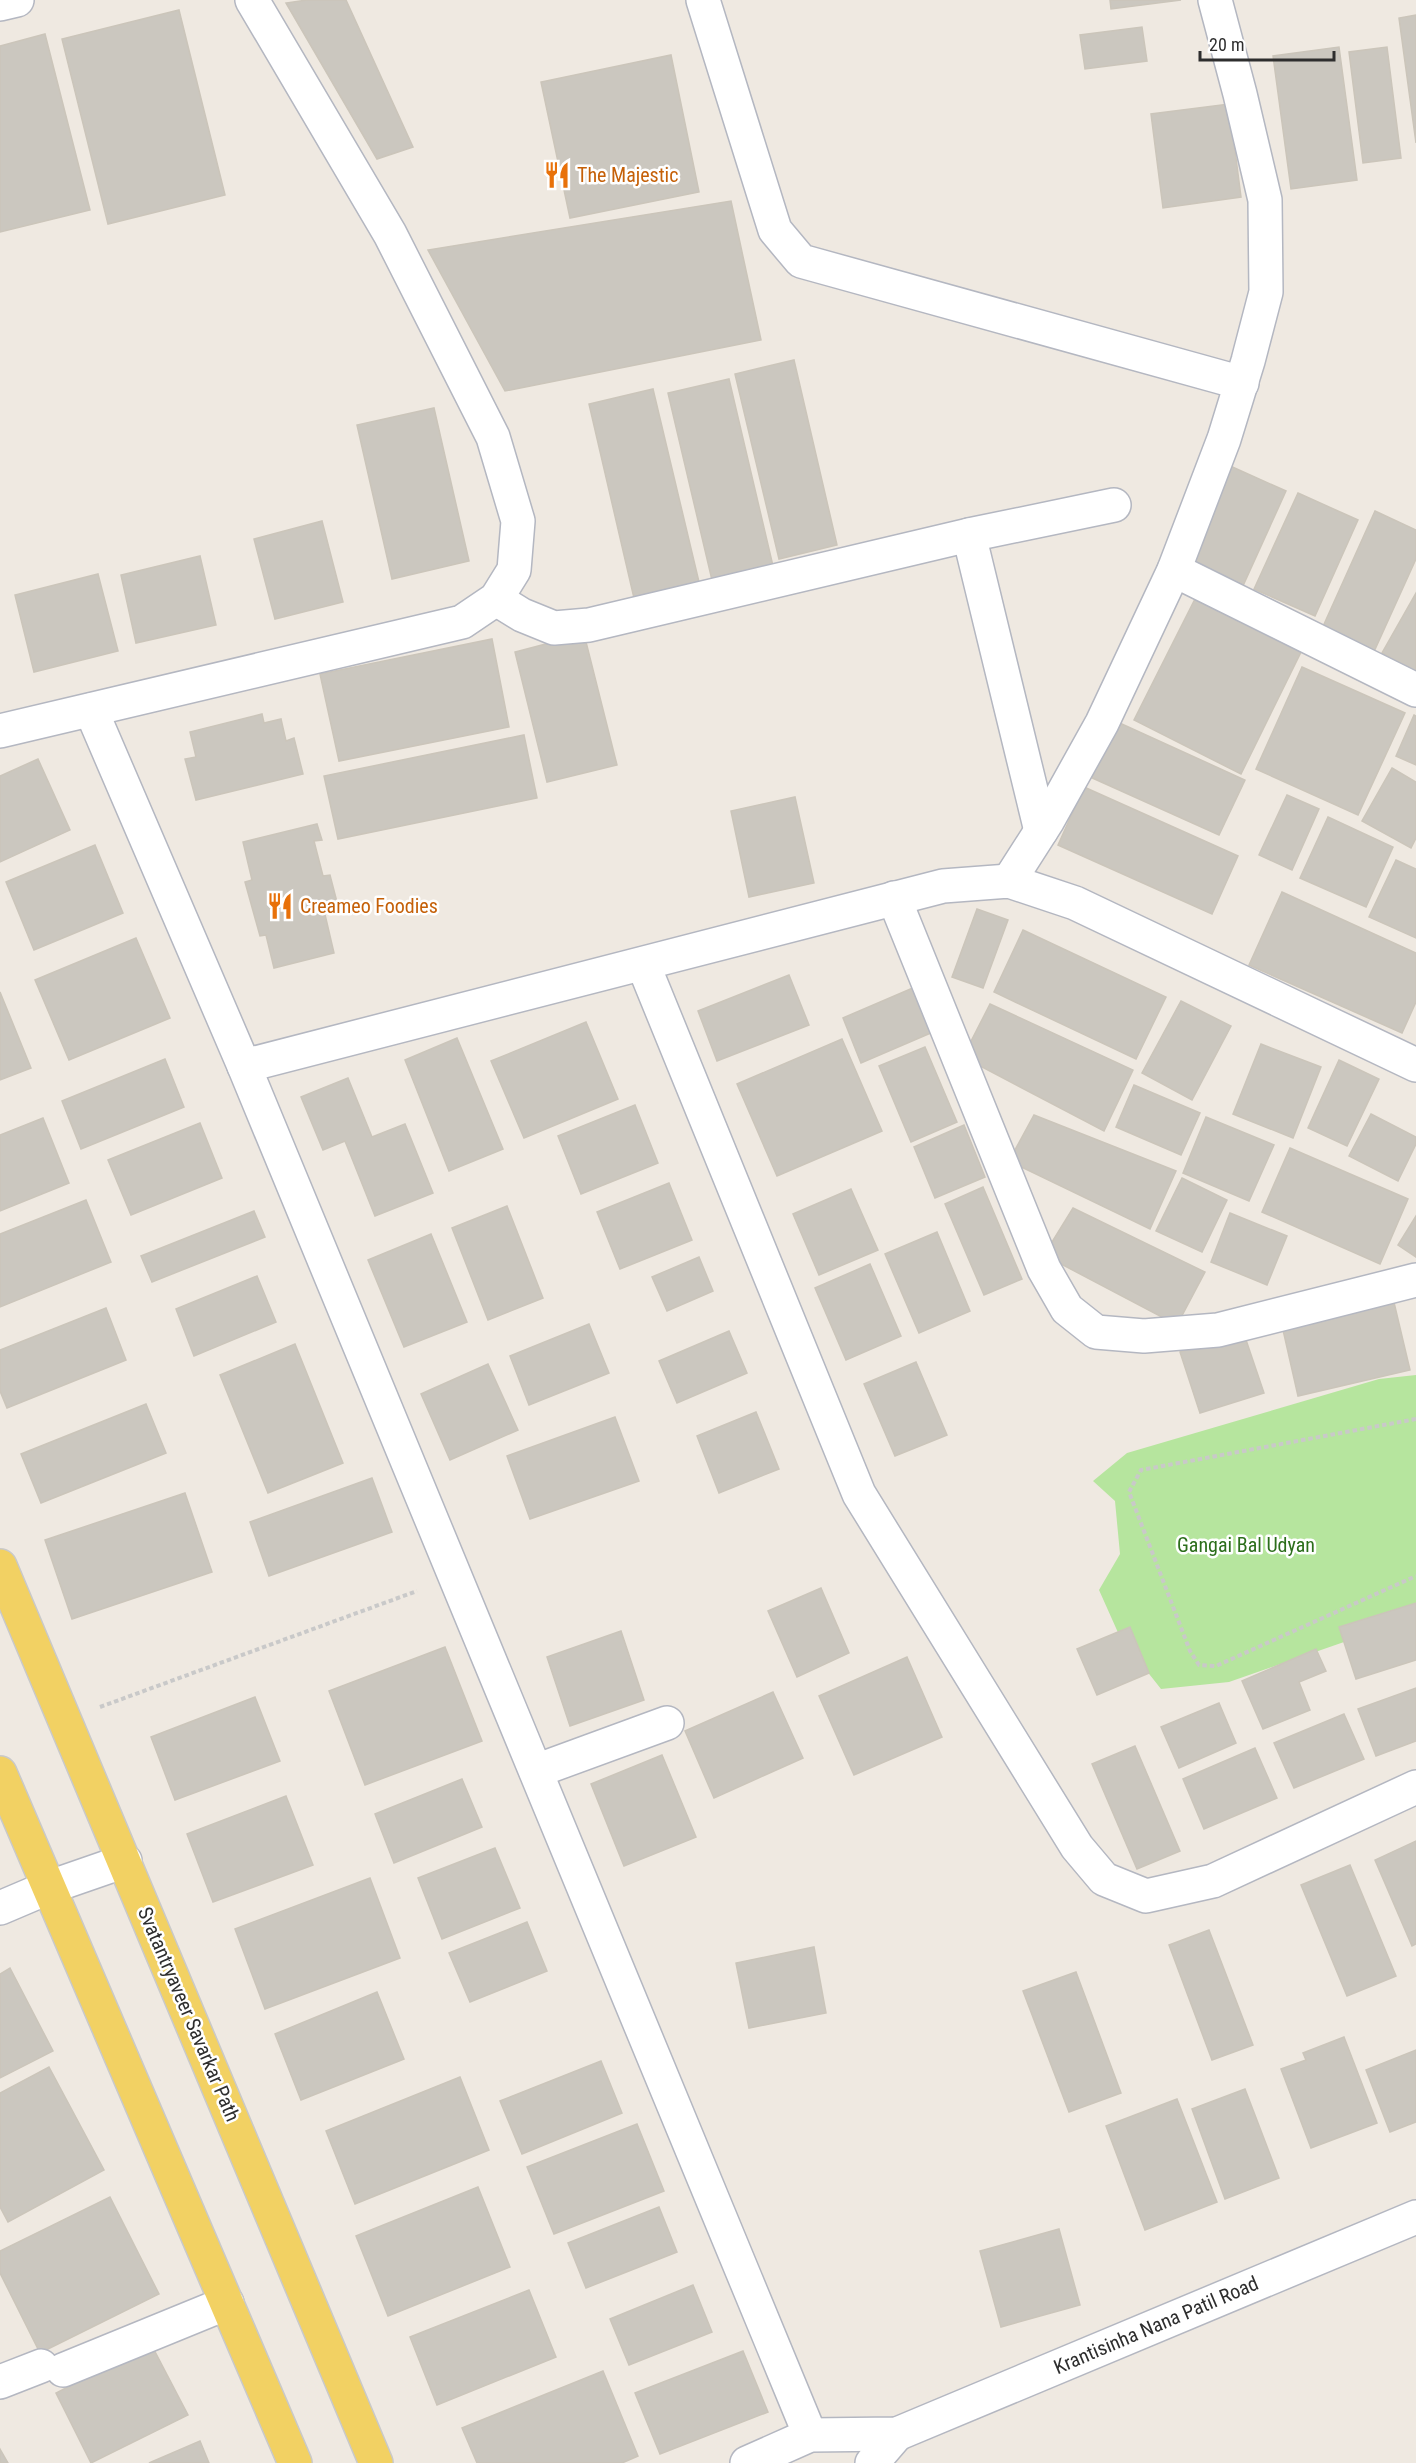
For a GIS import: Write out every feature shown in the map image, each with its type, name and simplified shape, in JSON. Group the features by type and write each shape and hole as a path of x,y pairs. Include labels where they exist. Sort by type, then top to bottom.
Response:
{"main road":[{"name":"Svatantryaveer Savarkar Path","path":"0,1566 376,2463"},
{"path":"0,1773 47,1888 295,2463"}],"street":[{"path":"0,4 17,0"},
{"path":"0,731 462,622 496,599 514,570 518,521 493,437 390,234 252,0"},
{"path":"703,0 775,230 801,261 1245,372"},
{"path":"1008,881 1041,831 1102,723 1174,570 1224,439 1266,292 1265,200 1215,0"},
{"path":"496,599 522,615 554,628 589,625 969,535 1114,505"},
{"path":"969,535 1041,831"},
{"path":"1174,570 1416,690"},
{"path":"91,710 244,1066 810,2435"},
{"path":"244,1066 943,886 1008,881 1075,903 1416,1065"},
{"path":"894,898 1044,1269 1067,1308 1096,1332 1144,1336 1218,1330 1416,1280"},
{"path":"643,964 859,1494 1077,1847 1104,1879 1146,1896 1213,1881 1416,1787"},
{"path":"536,1771 667,1724"},
{"path":"0,1908 47,1888 125,1861"},
{"name":"Krantisinha Nana Patil Road","path":"747,2463 810,2435 897,2434 1416,2217"},
{"path":"0,2382 52,2368 227,2303"},
{"name":"Krantisinha Nana Patil Road","path":"872,2463 897,2434"}],"path":[{"path":"1416,1419 1141,1470 1129,1492 1190,1651 1199,1665 1216,1666 1416,1576"},
{"path":"66,1719 454,1577"}],"green space":[{"name":"Gangai Bal Udyan","path":"1416,1375 1416,1613 1344,1642 1229,1682 1161,1689 1120,1637 1099,1590 1120,1554 1115,1501 1093,1481 1127,1453 1379,1379"}],"building":[{"path":"307,0 346,0 413,147 377,159 286,3"},
{"path":"1110,0 1181,0 1111,9"},
{"path":"179,10 225,195 108,224 62,39"},
{"path":"1416,15 1416,143 1399,18"},
{"path":"1142,27 1147,61 1085,69 1080,35"},
{"path":"45,34 90,210 0,232 0,46"},
{"path":"1339,47 1357,180 1291,189 1273,56"},
{"path":"1387,47 1401,158 1363,163 1349,52"},
{"path":"671,55 699,192 570,218 541,82"},
{"path":"1229,104 1241,197 1163,208 1151,114"},
{"path":"731,201 761,340 505,391 428,250"},
{"path":"794,360 837,545 779,559 735,374"},
{"path":"729,379 773,566 712,580 668,393"},
{"path":"653,389 699,582 634,598 589,404"},
{"path":"434,408 469,561 392,579 357,425"},
{"path":"1228,465 1286,491 1242,588 1184,562"},
{"path":"1298,493 1358,520 1315,616 1254,589"},
{"path":"1375,511 1416,530 1416,559 1372,656 1320,633"},
{"path":"322,521 343,602 275,619 254,539"},
{"path":"200,556 216,625 136,643 121,575"},
{"path":"98,574 118,651 34,672 15,595"},
{"path":"1416,593 1416,672 1382,653"},
{"path":"1197,595 1303,648 1241,774 1134,720"},
{"path":"584,634 617,765 547,782 515,652"},
{"path":"492,639 509,727 339,761 320,674"},
{"path":"1302,667 1405,713 1358,815 1256,769"},
{"path":"262,714 264,723 281,719 286,741 294,738 303,774 196,800 185,759 196,757 190,732"},
{"path":"1414,715 1416,716 1416,765 1396,756"},
{"path":"1113,720 1245,780 1219,835 1088,776"},
{"path":"524,735 537,798 338,839 324,776"},
{"path":"38,759 70,830 0,862 0,776"},
{"path":"1392,768 1416,782 1416,838 1411,848 1362,821"},
{"path":"1084,787 1238,856 1212,914 1058,845"},
{"path":"1287,795 1319,809 1292,870 1259,855"},
{"path":"795,797 814,883 749,897 731,811"},
{"path":"1328,817 1393,847 1366,907 1300,878"},
{"path":"317,824 322,840 314,841 323,876 330,875 337,902 323,906 334,953 274,968 266,935 260,936 245,882 252,880 243,842"},
{"path":"95,845 123,913 34,950 6,882"},
{"path":"1396,860 1416,869 1416,938 1369,917"},
{"path":"1282,892 1416,953 1416,1002 1402,1033 1249,965"},
{"path":"977,909 1008,920 983,988 952,977"},
{"path":"1023,930 1166,997 1136,1059 994,992"},
{"path":"136,938 170,1018 69,1060 35,980"},
{"path":"789,975 809,1025 717,1061 698,1011"},
{"path":"915,987 933,1032 861,1063 843,1018"},
{"path":"0,992 31,1068 0,1080"},
{"path":"1181,1001 1231,1026 1192,1100 1142,1073"},
{"path":"990,1004 1133,1070 1104,1131 963,1057"},
{"path":"586,1022 618,1099 524,1138 491,1061"},
{"path":"457,1038 503,1149 449,1171 405,1060"},
{"path":"842,1039 882,1131 777,1176 737,1084"},
{"path":"1261,1044 1321,1067 1293,1138 1233,1114"},
{"path":"925,1047 957,1122 911,1142 879,1066"},
{"path":"165,1059 184,1107 81,1149 62,1101"},
{"path":"1339,1060 1379,1079 1347,1146 1308,1128"},
{"path":"348,1078 372,1137 405,1124 433,1193 375,1216 345,1141 323,1150 301,1097"},
{"path":"1134,1085 1200,1113 1181,1155 1116,1127"},
{"path":"635,1105 658,1163 581,1194 558,1136"},
{"path":"1371,1114 1416,1137 1416,1144 1398,1181 1349,1156"},
{"path":"1034,1115 1176,1171 1150,1229 1009,1161"},
{"path":"1206,1117 1274,1145 1249,1201 1183,1173"},
{"path":"43,1118 69,1183 0,1211 0,1135"},
{"path":"200,1123 222,1178 131,1215 108,1160"},
{"path":"964,1125 985,1177 935,1198 914,1147"},
{"path":"1290,1148 1408,1199 1380,1264 1262,1212"},
{"path":"1182,1178 1227,1200 1202,1252 1156,1231"},
{"path":"669,1183 692,1240 620,1269 597,1212"},
{"path":"983,1187 1022,1279 984,1295 945,1204"},
{"path":"851,1189 878,1250 819,1275 793,1214"},
{"path":"86,1200 111,1262 0,1307 0,1234"},
{"path":"507,1206 543,1298 488,1320 452,1228"},
{"path":"1073,1208 1205,1272 1177,1325 1044,1255"},
{"path":"254,1211 265,1237 152,1282 141,1256"},
{"path":"1230,1213 1287,1236 1267,1285 1211,1262"},
{"path":"1416,1216 1416,1257 1398,1245"},
{"path":"937,1232 970,1311 919,1333 885,1254"},
{"path":"431,1234 467,1322 404,1347 368,1260"},
{"path":"699,1257 713,1291 667,1311 652,1277"},
{"path":"870,1264 901,1336 846,1360 815,1288"},
{"path":"257,1276 276,1322 194,1356 176,1309"},
{"path":"1392,1294 1410,1370 1298,1396 1281,1321"},
{"path":"106,1308 126,1360 7,1408 0,1391 0,1350"},
{"path":"589,1324 609,1373 529,1405 510,1356"},
{"path":"729,1331 747,1373 677,1403 659,1361"},
{"path":"1243,1331 1264,1393 1200,1413 1180,1352"},
{"path":"295,1344 343,1463 268,1493 220,1375"},
{"path":"916,1362 947,1435 895,1456 864,1384"},
{"path":"488,1364 518,1430 450,1460 421,1394"},
{"path":"146,1404 166,1453 41,1503 21,1454"},
{"path":"756,1412 779,1469 719,1493 697,1436"},
{"path":"615,1417 639,1481 530,1519 507,1456"},
{"path":"372,1478 392,1532 269,1576 250,1522"},
{"path":"185,1493 212,1572 72,1619 45,1540"},
{"path":"821,1588 849,1653 797,1677 768,1611"},
{"path":"1416,1603 1416,1660 1356,1679 1339,1627"},
{"path":"1130,1627 1149,1673 1097,1695 1077,1649"},
{"path":"621,1631 644,1700 570,1726 547,1657"},
{"path":"445,1647 482,1741 365,1785 329,1691"},
{"path":"1316,1649 1326,1671 1299,1682 1310,1710 1263,1729 1242,1681"},
{"path":"907,1657 942,1737 854,1775 819,1696"},
{"path":"1416,1688 1416,1741 1376,1756 1358,1709"},
{"path":"773,1692 803,1758 714,1798 685,1731"},
{"path":"255,1697 280,1761 175,1800 151,1737"},
{"path":"1219,1703 1236,1743 1179,1768 1161,1727"},
{"path":"1344,1714 1364,1759 1294,1788 1274,1743"},
{"path":"1135,1746 1180,1851 1137,1869 1092,1764"},
{"path":"1255,1748 1277,1798 1204,1829 1183,1779"},
{"path":"662,1755 696,1837 624,1866 591,1784"},
{"path":"462,1779 482,1827 394,1863 375,1814"},
{"path":"286,1796 313,1865 213,1902 187,1834"},
{"path":"1416,1841 1416,1944 1412,1946 1375,1860"},
{"path":"495,1848 520,1908 442,1939 418,1878"},
{"path":"1350,1865 1396,1976 1347,1996 1301,1885"},
{"path":"370,1878 400,1958 265,2009 235,1929"},
{"path":"527,1922 547,1971 470,2002 449,1953"},
{"path":"1209,1930 1253,2045 1212,2060 1169,1945"},
{"path":"814,1947 826,2013 749,2028 736,1963"},
{"path":"10,1968 53,2051 0,2078 0,1974"},
{"path":"1076,1972 1121,2093 1069,2112 1023,1991"},
{"path":"377,1992 404,2059 301,2100 275,2034"},
{"path":"1344,2037 1377,2123 1311,2148 1281,2069 1306,2060 1303,2053"},
{"path":"1416,2050 1416,2122 1390,2132 1366,2070"},
{"path":"601,2061 622,2113 522,2154 500,2101"},
{"path":"49,2067 104,2170 8,2222 0,2207 0,2093"},
{"path":"460,2077 489,2150 355,2204 326,2131"},
{"path":"1245,2089 1279,2178 1225,2199 1192,2109"},
{"path":"1177,2099 1217,2202 1145,2230 1106,2126"},
{"path":"637,2124 664,2191 554,2234 527,2167"},
{"path":"478,2187 510,2267 388,2316 356,2236"},
{"path":"110,2197 159,2294 40,2353 0,2273 0,2251"},
{"path":"659,2207 677,2252 586,2288 568,2243"},
{"path":"1059,2229 1080,2305 1001,2327 980,2251"},
{"path":"693,2285 712,2332 629,2365 610,2319"},
{"path":"529,2290 556,2357 437,2405 410,2337"},
{"path":"151,2344 188,2415 91,2463 56,2393"},
{"path":"743,2351 768,2412 660,2454 635,2393"},
{"path":"603,2371 638,2456 622,2463 477,2463 462,2428"},
{"path":"200,2441 209,2463 149,2463"},
{"path":"0,2449 8,2463 0,2463"}],"place":[{"name":"The Majestic","path":"557,175"},
{"name":"Creameo Foodies","path":"280,906"}]}
